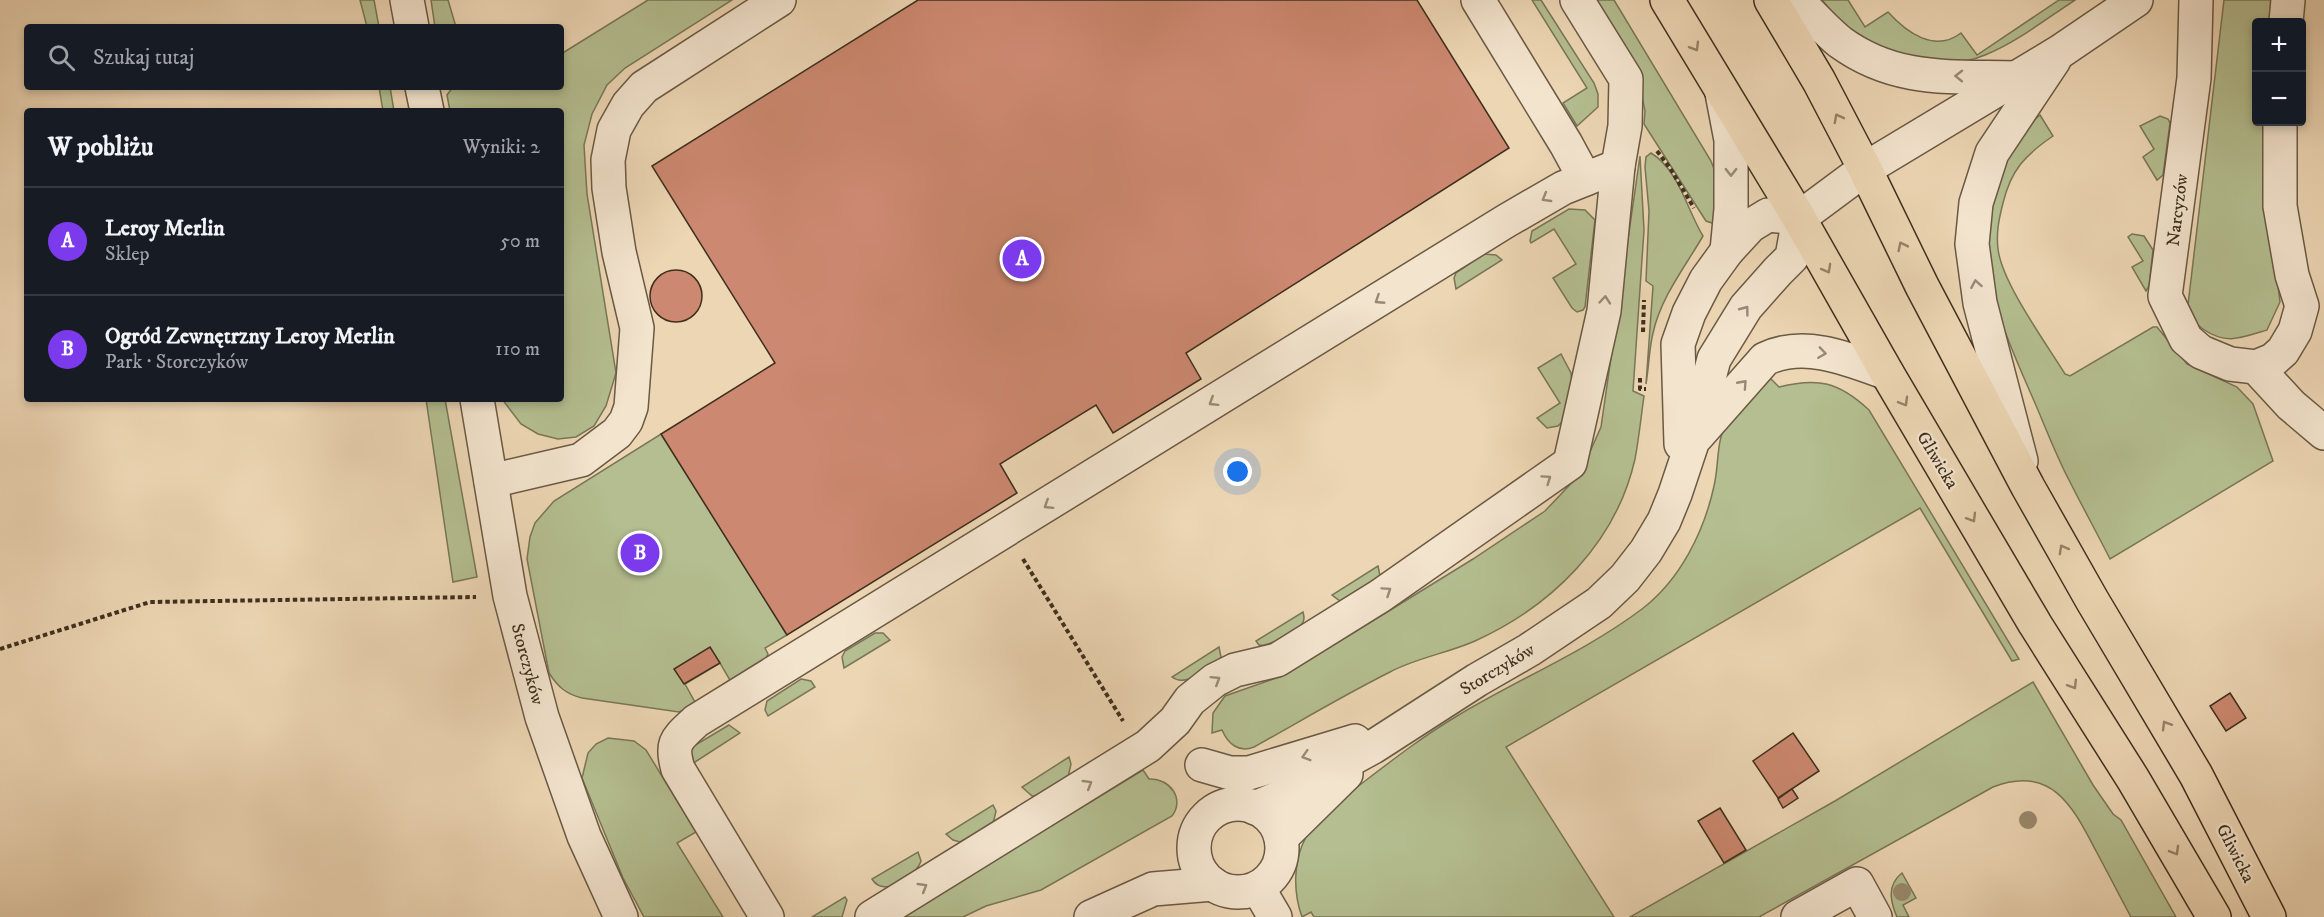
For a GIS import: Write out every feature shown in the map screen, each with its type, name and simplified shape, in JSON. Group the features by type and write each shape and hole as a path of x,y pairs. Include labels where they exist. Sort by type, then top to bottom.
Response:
{"main road":[{"name":"Gliwicka","path":"1667,0 1799,218 1887,373 2035,624 2133,779 2214,917"},
{"name":"Gliwicka","path":"1771,0 1819,81 1922,286 2028,487 2091,600 2196,775 2270,917"}],"street":[{"path":"407,0 411,24"},
{"path":"491,482 581,460 617,433 626,421 631,407 637,328 619,252 609,188 608,160 614,130 628,105 644,87 779,0"},
{"path":"1478,0 1586,179"},
{"path":"872,917 1148,746 1175,721 1190,700 1215,680 1235,670 1277,660 1380,596 1570,463 1604,311 1618,166 1625,126 1626,79 1577,0"},
{"path":"1797,0 1838,40 1875,63 1911,74 2017,78"},
{"path":"1799,218 1865,169 2061,51 2136,0"},
{"name":"Narcyzów","path":"2196,0 2194,78 2166,296 2186,339 2201,352 2230,364 2256,367"},
{"path":"2286,18 2288,0"},
{"path":"2028,487 1980,303 1972,244 1976,203 1992,153 2061,51"},
{"path":"423,90 426,108"},
{"path":"1722,93 1731,140 1731,210 1727,251"},
{"path":"2280,126 2280,206 2292,275 2302,306 2295,331 2283,351 2273,360 2256,367 2291,405 2324,433"},
{"path":"767,917 678,769 674,755 675,741 696,721 1424,271 1563,188 1618,166"},
{"name":"Storczyków","path":"1255,808 1285,795 1373,747 1402,726 1529,650 1599,603 1625,578 1646,551 1664,521 1682,471 1693,440 1714,359 1746,307 1792,257 1799,218 1768,215 1750,226 1727,251 1706,280 1689,313 1678,344 1682,471"},
{"name":"Storczyków","path":"1693,440 1765,359 1774,354 1805,351 1833,355 1887,373"},
{"name":"Storczyków","path":"478,402 510,596 542,717 584,836 621,917"},
{"path":"1175,721 1202,765 1220,808"},
{"path":"1202,765 1230,773 1249,773 1402,726"},
{"path":"1281,838 1373,747"},
{"path":"1235,804 1255,808 1264,812 1275,823 1281,838 1282,852 1279,866 1270,879 1258,888 1245,892 1231,892 1213,884 1199,869 1195,847 1199,828 1208,816 1220,808 1235,804"},
{"path":"1153,889 1171,865 1195,847"},
{"path":"1091,917 1153,889 1213,884"},
{"path":"1798,917 1857,884 1875,917"},
{"path":"1258,888 1275,917"}],"path":[{"path":"1670,168 1697,213"},
{"path":"1021,556 1125,724"},
{"path":"0,649 150,602 510,596"}],"green space":[{"path":"360,0 374,0 378,24 366,24"},
{"path":"431,0 448,0 455,24 435,24"},
{"path":"648,0 732,0 625,68 607,85 592,114 584,145 587,194 616,373 606,406 594,426 576,437 558,439 538,434 521,424 504,402 564,402 564,108 449,108 447,95 451,90 564,90 564,52"},
{"path":"1532,0 1541,0 1594,83 1598,94 1598,107 1577,126 1563,103 1587,88"},
{"path":"1589,0 1614,0 1711,161 1717,177 1718,225 1706,221 1644,124 1645,111 1642,96"},
{"path":"1822,0 1848,0 1865,27 1888,12 1904,27 1931,41 1951,39 1961,33 1977,55 2059,0 2075,0 1997,50 1971,60 1939,63 1892,54 1864,42 1847,28"},
{"path":"2224,0 2274,0 2272,18 2252,18 2252,126 2266,126 2263,155 2280,302 2267,330 2234,338 2219,337 2203,329 2192,319 2188,305"},
{"path":"380,90 390,90 394,108 382,108"},
{"path":"2040,115 2053,136 2027,157 2010,181 1999,220 1998,249 2007,279 2065,374 2070,376 2153,327 2157,327 2187,364 2237,387 2253,404 2273,461 2110,559 2059,461 2017,361 1997,309 1990,273 1988,255 1991,212 1999,181 2018,140"},
{"path":"2160,116 2168,119 2170,123 2163,175 2157,180 2143,157 2154,149 2140,126"},
{"path":"1651,153 1661,160 1676,180 1703,236 1662,307 1652,339 1646,384 1653,286 1646,281 1649,211 1645,167 1646,157"},
{"path":"1640,156 1644,230 1633,391 1644,396 1635,459 1626,490 1613,518 1596,544 1577,568 1530,610 1475,641 1400,667 1249,749 1235,746 1222,730 1212,733 1213,713 1225,696 1285,675 1473,559 1545,511 1580,474 1601,427"},
{"path":"1569,209 1585,210 1595,220 1585,307 1577,312 1553,278 1576,264 1554,229 1531,243 1530,241 1532,231"},
{"path":"2132,234 2144,236 2153,250 2149,286 2146,291 2132,267 2143,261 2128,237"},
{"path":"1484,254 1496,255 1502,260 1456,289 1454,278 1456,273"},
{"path":"1561,354 1571,373 1572,382 1563,421 1558,426 1547,428 1537,418 1560,403 1538,368"},
{"path":"1770,378 1779,387 1805,382 1827,384 1848,393 1869,410 2019,659 2012,661 1920,508 1506,747 1614,917 1314,917 1311,912 1302,917 1296,887 1299,856 1310,830 1333,807 1433,731 1598,639 1642,609 1668,584 1688,554 1704,521 1716,478 1719,446 1726,424 1740,406"},
{"path":"426,402 446,402 477,577 453,582"},
{"path":"661,434 787,635 765,648 768,654 765,660 731,682 720,663 685,684 696,704 679,712 582,698 559,686 549,673 527,559 530,537 535,523 554,501"},
{"path":"1378,566 1380,576 1377,578 1340,601 1332,595"},
{"path":"1303,612 1303,622 1289,634 1263,645 1259,645 1256,641"},
{"path":"875,633 883,633 890,640 844,668 842,657 845,651"},
{"path":"1219,647 1221,657 1201,672 1189,679 1177,680 1172,677"},
{"path":"801,679 811,681 815,687 768,716 765,710 767,701"},
{"path":"2033,682 2093,785 2113,814 2121,820 2176,917 2131,917 2069,805 2045,786 2031,781 2013,781 1993,787 1759,917 1630,917 1835,801"},
{"path":"729,725 740,733 692,764 689,753 692,747"},
{"path":"608,738 634,741 646,750 696,832 677,843 723,917 644,917 623,878 582,778 588,753 596,744"},
{"path":"1069,757 1071,764 1068,777 1039,795 1032,796 1022,787"},
{"path":"1143,770 1149,779 1163,782 1173,791 1177,803 1172,816 1041,890 986,906 963,917 901,917"},
{"path":"993,805 996,811 993,824 960,842 946,834"},
{"path":"918,852 921,861 906,879 884,887 877,885 872,879"},
{"path":"1902,873 1916,898 1903,905 1909,917 1897,917 1891,894 1894,883"},
{"path":"845,897 847,900 842,917 812,917"}],"building":[{"path":"918,0 1417,0 1509,148 1186,353 1201,379 1113,433 1096,405 1000,464 1017,493 787,635 661,434 775,363 652,166"},
{"path":"676,270 686,272 694,278 700,286 702,296 700,306 694,314 686,320 676,322 666,320 658,314 652,306 650,296 652,286 658,278 666,272"},
{"path":"710,647 720,663 684,684 674,669"},
{"path":"2230,693 2246,718 2226,731 2210,706"},
{"path":"1793,733 1819,771 1778,798 1753,761"},
{"path":"1792,789 1798,798 1783,808 1778,799"},
{"path":"1720,808 1746,850 1724,863 1698,821"}],"place":[{"name":"Leroy Merlin","path":"1022,259"},
{"name":"Ogród Zewnętrzny Leroy Merlin","path":"640,553"}]}
